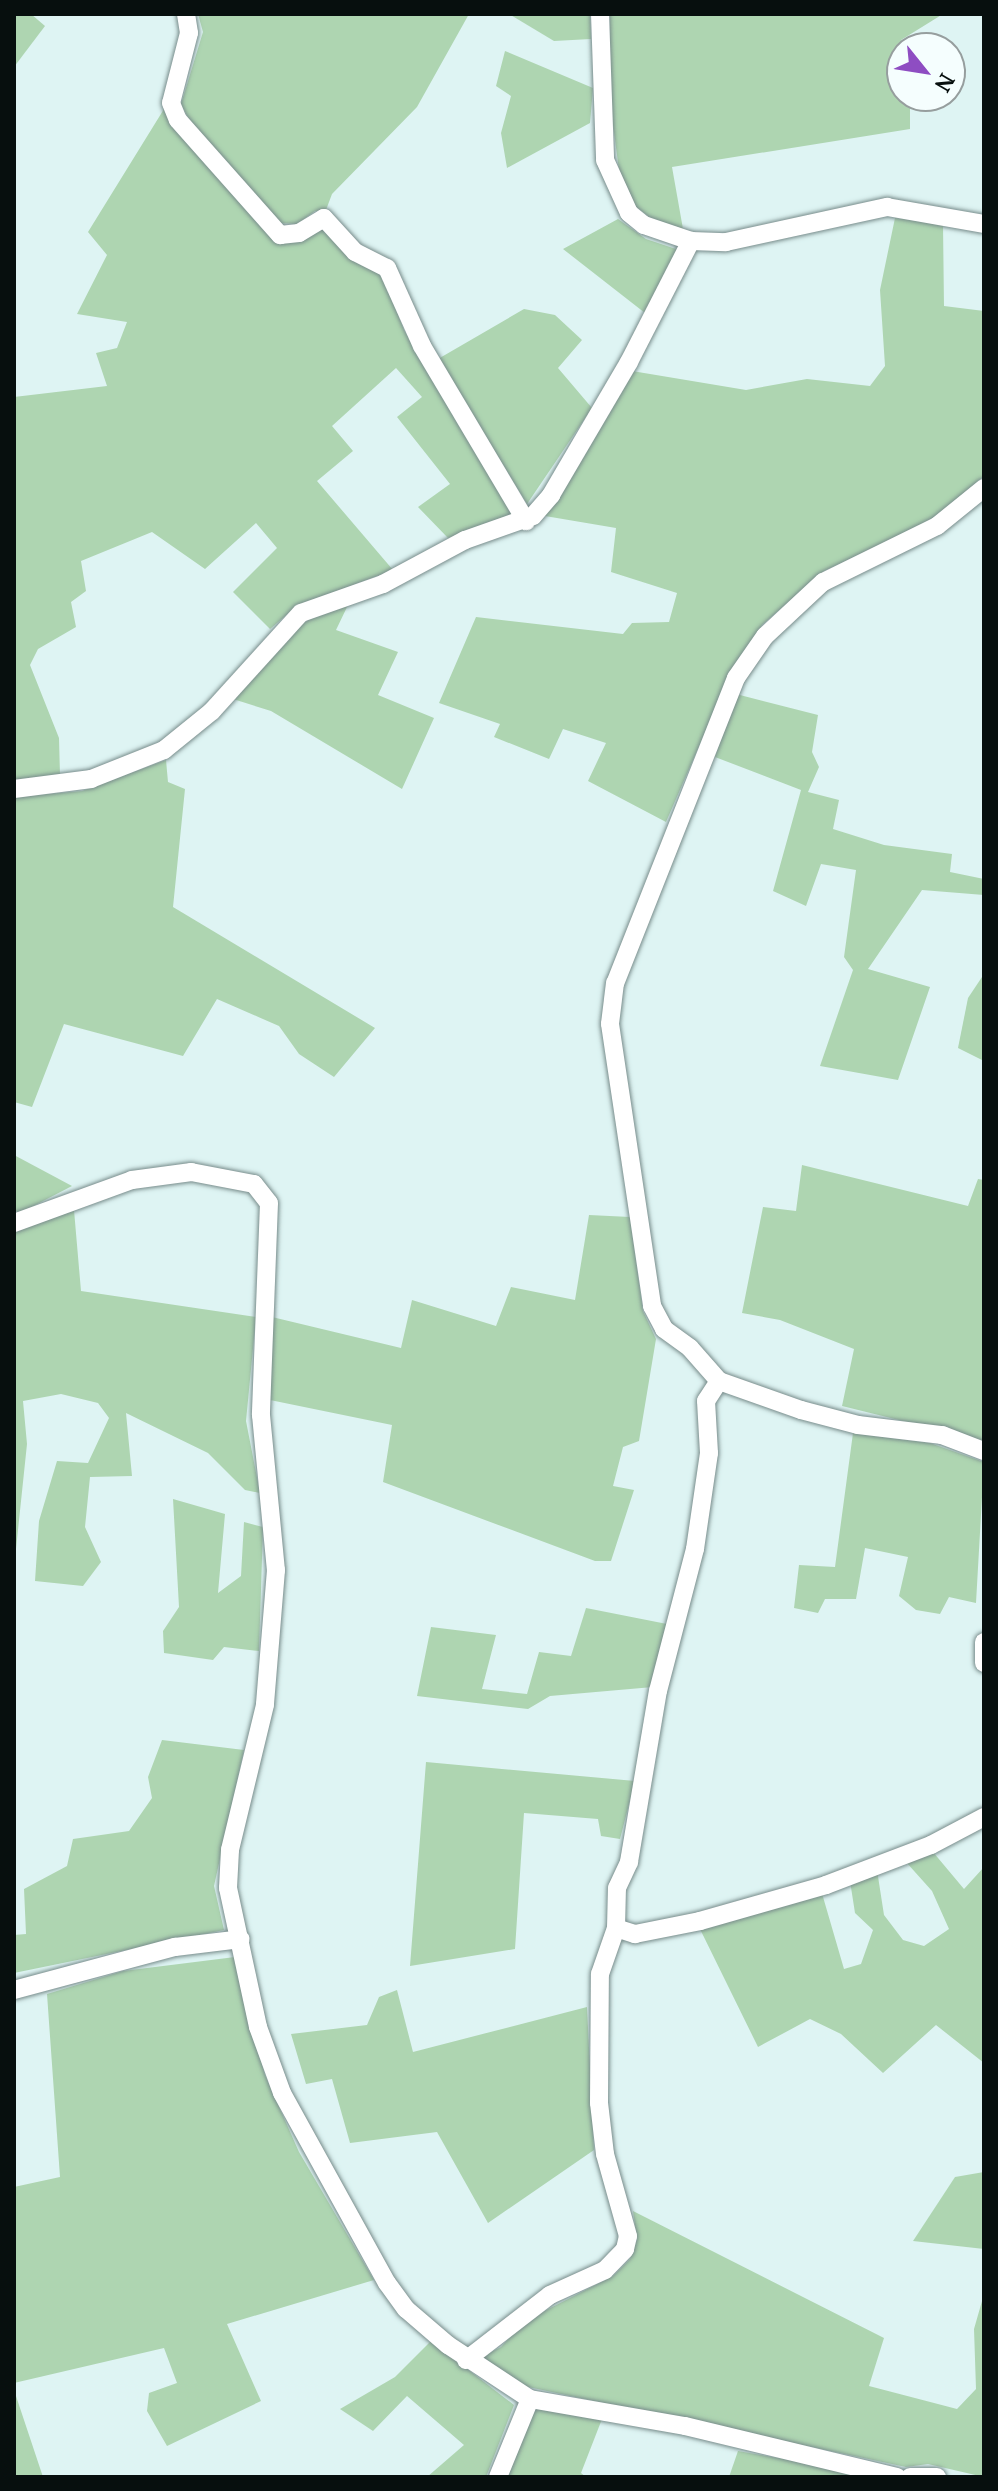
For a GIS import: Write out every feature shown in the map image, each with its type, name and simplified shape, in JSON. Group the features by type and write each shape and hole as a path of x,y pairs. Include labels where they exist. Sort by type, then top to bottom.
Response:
{"street":[{"path":"186,14 189,33 171,103 178,120 280,235 299,233 324,218 355,252 381,261 399,287 422,346 526,521"},
{"path":"600,14 600,111 605,160 629,213 644,225 691,241 779,235 887,207 984,224"},
{"path":"14,789 91,779 164,750 212,711 301,613 417,569 465,540 526,521 551,495 580,447 691,241"},
{"path":"984,488 937,526 823,582 765,636 736,678 615,983 610,1024 652,1306 664,1329 698,1355 719,1381 801,1410 858,1425 942,1435 984,1451"},
{"path":"14,1223 132,1180 191,1172 241,1180 263,1190 269,1203 261,1415 276,1570 265,1705 228,1871 258,2027 307,2145 406,2309 466,2360 530,2399 685,2426 897,2477"},
{"path":"466,2360 550,2295 605,2270 625,2249 628,2236 605,2154 597,2058 600,1974 616,1928 617,1888 629,1862 658,1691 680,1622 703,1508 709,1453 706,1401 719,1381"},
{"path":"984,1642 984,1663"},
{"path":"616,1928 635,1934 700,1921 826,1885 931,1845 984,1817"},
{"path":"14,1990 175,1947 241,1939"},
{"path":"498,2477 530,2399"},
{"path":"910,2477 937,2477"}],"green space":[{"path":"14,14 31,14 45,26 14,67"},
{"path":"198,14 469,14 417,107 332,194 326,210 315,211 297,224 279,223 195,131 181,104 203,32"},
{"path":"509,14 590,14 591,39 554,41"},
{"path":"610,14 943,14 914,32 886,32 886,112 910,112 910,129 672,167 683,229 652,219 631,203 619,170 610,102"},
{"path":"505,51 593,88 590,123 507,168 501,133 511,96 496,86"},
{"path":"164,109 278,242 295,242 317,226 380,269 404,330 513,515 448,538 418,507 450,484 397,417 422,397 396,368 332,426 353,451 317,481 393,570 297,606 270,629 233,592 277,548 256,523 205,569 152,532 81,561 86,591 71,602 76,627 38,649 30,665 59,738 60,775 14,780 14,397 107,386 96,353 117,348 127,322 77,314 107,255 88,232"},
{"path":"895,218 943,224 944,306 984,311 984,476 930,522 824,571 762,625 727,682 666,822 588,781 606,743 563,729 549,759 494,737 500,724 439,703 476,617 623,634 632,623 669,622 677,593 611,572 616,528 545,516 632,371 746,390 807,379 870,386 885,366 880,290"},
{"path":"618,219 646,239 679,250 645,313 563,249"},
{"path":"524,309 555,315 582,340 558,368 592,408 527,504 438,359"},
{"path":"348,605 336,630 398,652 378,695 434,718 402,789 271,711 233,699 286,634 317,615"},
{"path":"736,694 818,715 812,752 819,767 808,792 839,800 833,829 884,845 952,854 950,872 984,879 984,895 922,890 868,969 930,987 898,1080 820,1066 853,970 844,957 856,870 821,864 806,906 773,891 801,790 715,757"},
{"path":"166,760 168,782 185,789 173,907 375,1028 334,1077 299,1054 279,1026 217,999 183,1056 64,1024 32,1107 14,1102 14,797 82,791"},
{"path":"984,974 984,1061 958,1048 968,998"},
{"path":"14,1155 72,1186 20,1213 14,1210"},
{"path":"802,1165 968,1206 978,1179 984,1180 984,1441 842,1406 854,1349 780,1320 742,1313 763,1207 796,1211"},
{"path":"74,1210 81,1291 256,1317 246,1421 260,1493 245,1490 208,1453 126,1413 132,1476 90,1477 85,1527 101,1562 83,1586 35,1581 39,1521 57,1461 88,1463 109,1418 98,1403 61,1394 23,1401 27,1444 14,1568 14,1231"},
{"path":"589,1215 630,1217 643,1311 656,1339 639,1441 623,1447 613,1486 634,1490 611,1561 595,1561 383,1482 392,1425 270,1400 272,1317 401,1348 412,1300 496,1326 511,1287 575,1300"},
{"path":"853,1433 930,1443 984,1462 976,1603 949,1597 940,1614 916,1610 899,1596 908,1557 865,1548 856,1599 825,1599 818,1613 794,1608 799,1565 835,1567"},
{"path":"173,1499 225,1514 218,1593 241,1576 244,1522 263,1527 259,1651 224,1647 213,1660 164,1653 163,1631 179,1607"},
{"path":"586,1608 672,1625 653,1687 550,1696 528,1709 417,1696 431,1627 496,1635 482,1689 527,1694 539,1652 571,1656"},
{"path":"162,1740 244,1750 214,1886 224,1930 14,1973 14,1935 26,1934 24,1889 67,1866 73,1839 129,1831 152,1798 148,1777"},
{"path":"426,1762 635,1781 620,1839 601,1836 598,1819 524,1813 515,1949 410,1966"},
{"path":"933,1852 964,1889 984,1867 984,2063 936,2025 883,2073 841,2034 810,2019 758,2047 699,1927 821,1890 844,1969 861,1964 873,1930 855,1913 850,1881 877,1870 884,1915 903,1940 924,1946 949,1929 932,1891 906,1862"},
{"path":"235,1957 265,2075 299,2152 374,2280 227,2324 261,2401 167,2446 147,2411 149,2393 177,2383 164,2348 14,2383 14,2187 60,2177 47,1994 123,1971"},
{"path":"397,1990 413,2052 587,2007 594,2150 488,2223 437,2132 350,2143 332,2079 306,2084 291,2034 367,2025 379,1997"},
{"path":"984,2172 984,2249 913,2241 955,2177"},
{"path":"633,2211 884,2338 869,2386 957,2409 976,2389 974,2329 984,2294 984,2477 928,2464 906,2467 514,2384 475,2360 501,2347 525,2321 613,2276 630,2259 637,2240"},
{"path":"431,2341 514,2405 486,2477 427,2477 464,2445 407,2396 373,2431 340,2409 395,2377"},
{"path":"14,2390 43,2477 14,2477"},
{"path":"533,2406 602,2419 581,2473 586,2477 508,2477 515,2442"},
{"path":"738,2451 831,2467 867,2477 729,2477"}]}
